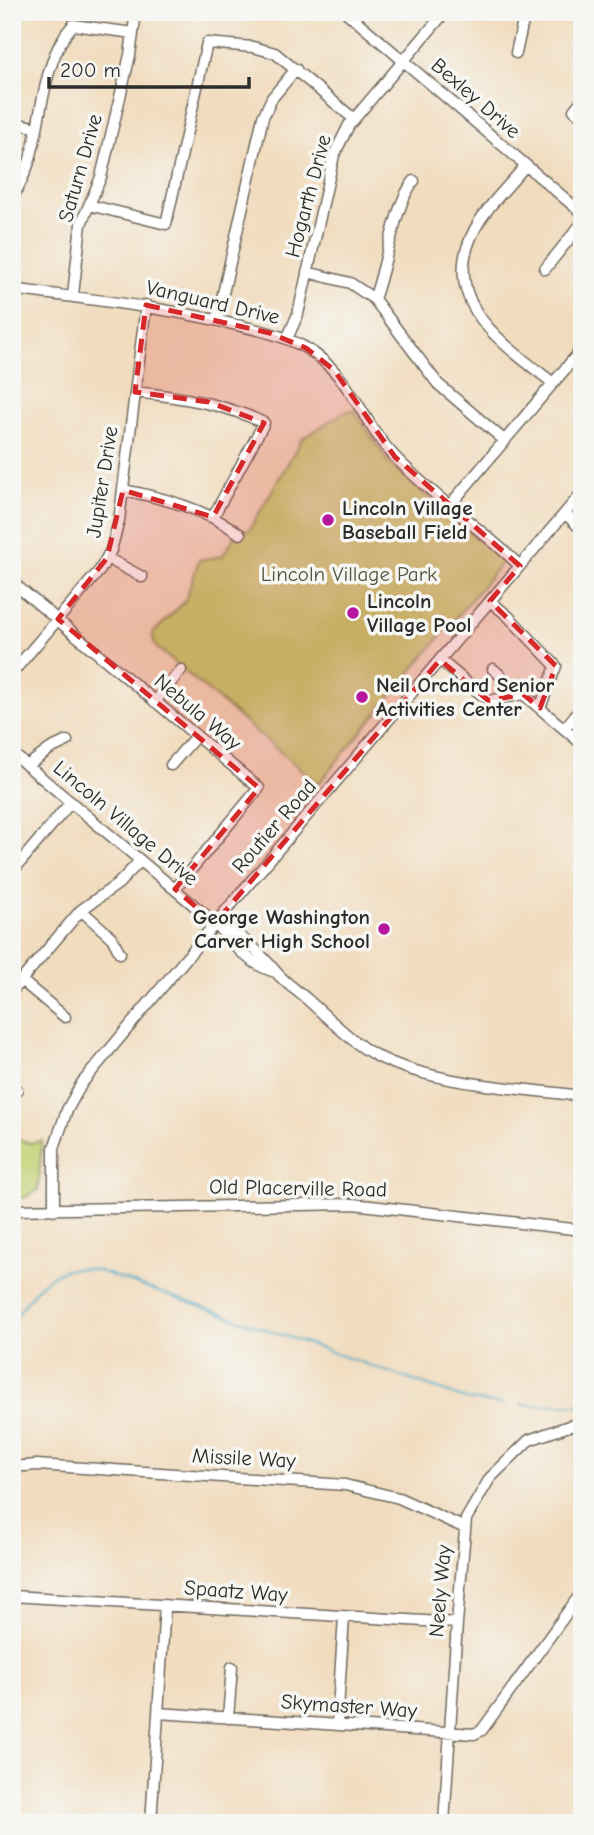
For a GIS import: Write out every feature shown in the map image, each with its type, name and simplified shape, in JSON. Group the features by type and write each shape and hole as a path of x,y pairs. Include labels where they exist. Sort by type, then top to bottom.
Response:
{"street":[{"name":"Saturn Drive","path":"73,295 81,224 101,177 136,12"},
{"name":"Bexley Drive","path":"346,12 582,213"},
{"name":"Hogarth Drive","path":"287,339 295,321 340,139 445,12"},
{"path":"516,53 526,12"},
{"path":"12,199 26,173 56,51 63,37 73,24 133,33"},
{"path":"89,205 166,224 207,43 261,48 282,57 354,119"},
{"path":"217,320 262,117 272,98 296,69"},
{"path":"582,100 574,110 582,116"},
{"path":"12,122 37,128"},
{"path":"525,166 475,228 465,256 464,278 472,307 484,326 553,383"},
{"path":"374,299 384,272 402,198 414,181"},
{"path":"545,270 582,223"},
{"path":"307,272 350,283 374,299 438,384 505,441"},
{"name":"Vanguard Drive","path":"12,289 146,305 217,320 287,339 315,354 334,370 353,394 386,447 401,463 520,566"},
{"name":"Jupiter Drive","path":"12,673 95,576 107,558 116,536 146,305"},
{"path":"450,505 582,349"},
{"path":"135,392 209,402 236,410 264,423 213,517"},
{"path":"123,490 158,498 213,517 240,534"},
{"name":"Routier Road","path":"54,1210 54,1147 71,1100 94,1067 582,493"},
{"path":"565,513 582,530"},
{"path":"107,558 142,577"},
{"name":"Nebula Way","path":"12,582 259,788 175,889"},
{"path":"489,601 509,616 556,666 540,708"},
{"path":"440,660 489,701 522,694"},
{"path":"493,669 582,744"},
{"path":"155,702 181,670"},
{"path":"564,729 582,707"},
{"path":"171,765 196,736"},
{"path":"27,766 50,749 67,741"},
{"name":"Lincoln Village Drive","path":"12,753 215,923 232,930 364,1048 407,1069 432,1076 582,1096"},
{"path":"12,872 16,859 71,802"},
{"path":"12,991 81,910 118,884 140,860"},
{"path":"81,910 112,938 120,953"},
{"path":"22,980 65,1017"},
{"name":"Old Placerville Road","path":"12,1210 353,1204 582,1230"},
{"name":"Neely Way","path":"444,1823 466,1518 490,1478 529,1440 582,1424"},
{"name":"Missile Way","path":"12,1467 37,1465 345,1485 399,1498 465,1528"},
{"name":"Skymaster Way","path":"158,1713 479,1732 582,1592"},
{"name":"Spaatz Way","path":"12,1595 457,1623"},
{"path":"151,1823 165,1605"},
{"path":"337,1725 344,1617"},
{"path":"228,1718 232,1667"}],"highlighted area":[{"path":"146,305 270,333 306,348 334,370 395,457 520,566 490,601 556,666 540,708 523,694 489,701 440,660 215,923 175,889 259,788 58,619 107,558 123,490 213,517 264,423 209,402 135,392"}],"green space":[{"name":"Lincoln Village Park","path":"354,410 389,463 503,561 318,784 155,646 152,634 185,601 199,560 222,556 237,533 249,530 302,439 344,412"},
{"path":"12,1138 30,1143 42,1141 38,1190 24,1198 12,1199"}],"waterway":[{"path":"12,1322 37,1288 55,1274 67,1270 96,1270 469,1400 503,1404"},
{"path":"522,1405 582,1405"}],"place":[{"name":"Lincoln Village Baseball Field","path":"328,520"},
{"name":"Lincoln Village Pool","path":"353,613"},
{"name":"Neil Orchard Senior Activities Center","path":"362,697"},
{"name":"George Washington Carver High School","path":"384,929"}]}
